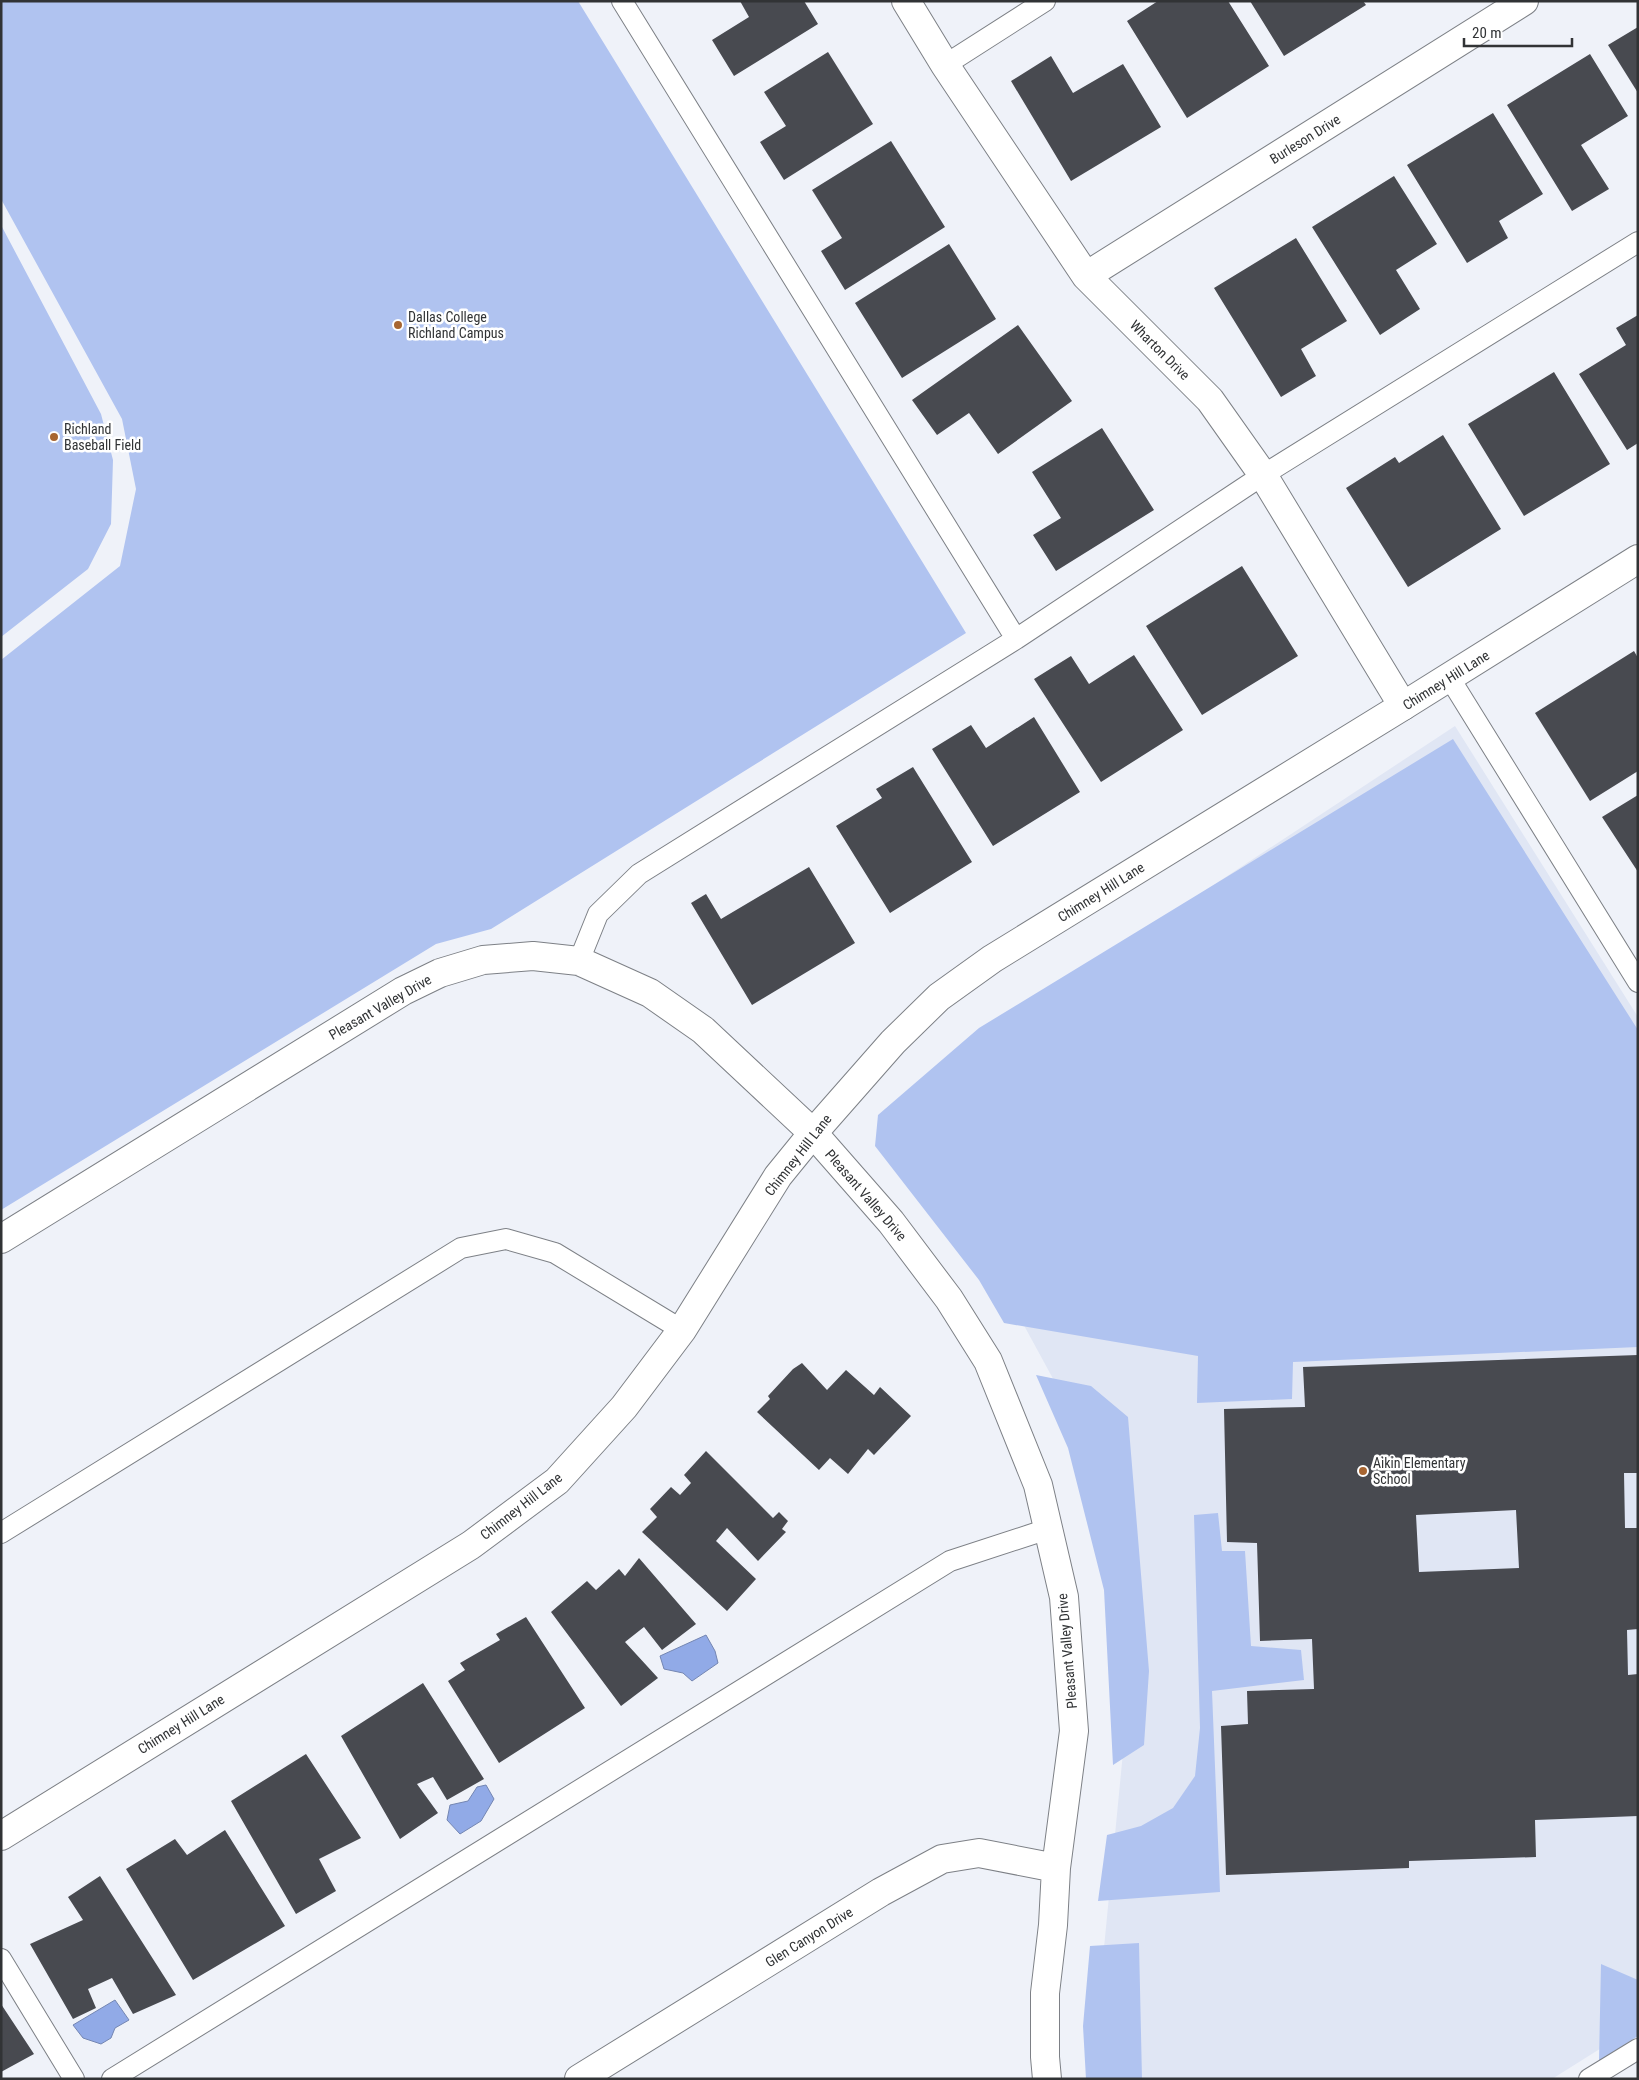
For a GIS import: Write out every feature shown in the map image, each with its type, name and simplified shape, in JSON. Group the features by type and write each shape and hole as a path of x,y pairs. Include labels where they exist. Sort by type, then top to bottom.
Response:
{"street":[{"name":"Wharton Drive","path":"906,1 945,65 1086,276 1210,400 1263,474 1403,706"},
{"name":"Burleson Drive","path":"1086,276 1524,1"},
{"name":"Chimney Hill Lane","path":"1,1836 472,1545 557,1481 624,1408 682,1330 778,1176 893,1042 939,997 992,959 1638,559"},
{"name":"Pleasant Valley Drive","path":"1,1239 403,991 440,973 483,960 533,956 579,961 650,993 703,1030 813,1133 891,1222 949,1298 988,1360 1038,1485 1064,1597 1074,1731 1056,1868 1053,1925 1045,1993 1044,2057 1047,2079"},
{"name":"Glen Canyon Drive","path":"579,2079 881,1892 942,1859 979,1854 1056,1868"}],"lane":[{"path":"622,1 1016,639"},
{"path":"945,65 1045,1"},
{"path":"579,961 598,914 639,874 1016,639 1263,474 1638,242"},
{"path":"1449,677 1638,982"},
{"path":"1,1533 461,1248 506,1239 555,1252 682,1330"},
{"path":"112,2079 950,1561 1048,1528"},
{"path":"1,1959 74,2079"},
{"path":"1589,2079 1638,2048"}],"shaded area":[{"name":"Dallas College Richland Campus","path":"1,1 578,1 966,633 491,929 436,944 1,1210 1,660 120,566 136,489 122,419 1,199"},
{"name":"Richland Baseball Field","path":"1,225 101,414 113,460 111,524 88,569 1,637"},
{"name":"Aikin Elementary School","path":"1455,726 1638,1017 1638,2025 1552,2079 1101,2079 1103,1958 1125,1732 1114,1545 1063,1397 996,1274 974,1043"},
{"path":"1453,739 1638,1030 1638,1347 1293,1362 1292,1399 1197,1403 1198,1356 1004,1323 979,1280 875,1146 878,1115 979,1028"},
{"path":"1036,1375 1091,1386 1128,1417 1149,1671 1144,1745 1113,1765 1104,1590 1068,1448"},
{"path":"1218,1513 1222,1551 1245,1551 1251,1646 1301,1650 1304,1680 1212,1691 1220,1892 1098,1901 1107,1835 1141,1826 1173,1808 1195,1776 1200,1728 1194,1515"},
{"path":"706,1635 715,1651 718,1663 692,1681 683,1673 664,1669 660,1656"},
{"path":"486,1785 494,1799 481,1821 460,1834 447,1820 450,1805 468,1801 477,1787"},
{"path":"1139,1943 1142,2079 1086,2079 1083,2026 1090,1946"},
{"path":"1601,1964 1638,1980 1638,2036 1599,2061"},
{"path":"115,2000 129,2020 115,2028 111,2038 101,2044 83,2038 73,2025"}],"building":[{"path":"740,1 804,1 818,24 734,76 712,40 749,17"},
{"path":"1158,1 1228,1 1269,66 1187,118 1127,21"},
{"path":"1250,1 1363,1 1366,5 1284,56"},
{"path":"1638,27 1638,93 1608,45"},
{"path":"828,52 873,124 784,180 760,142 786,126 764,92"},
{"path":"1590,54 1628,116 1581,145 1609,189 1572,211 1507,105"},
{"path":"1051,56 1073,93 1123,64 1161,127 1071,181 1011,81"},
{"path":"1493,113 1543,194 1499,221 1508,238 1467,263 1407,165"},
{"path":"891,141 945,227 845,290 821,251 842,238 812,190"},
{"path":"1394,176 1437,244 1396,270 1420,309 1380,335 1312,227"},
{"path":"1296,238 1347,321 1301,349 1316,376 1281,397 1214,288"},
{"path":"949,244 996,319 902,378 855,303"},
{"path":"1638,315 1638,443 1627,450 1579,374 1626,345 1616,328"},
{"path":"1018,325 1072,401 998,454 969,413 937,435 912,400"},
{"path":"1554,372 1610,464 1524,516 1468,424"},
{"path":"1102,428 1154,510 1056,571 1033,535 1061,518 1032,472"},
{"path":"1443,435 1501,529 1408,587 1346,488 1395,457 1399,463"},
{"path":"1242,566 1298,656 1202,715 1146,626"},
{"path":"1634,651 1638,658 1638,771 1590,801 1535,713"},
{"path":"1134,655 1183,730 1101,782 1034,679 1071,656 1089,684"},
{"path":"1034,717 1080,792 993,846 932,749 971,725 986,748"},
{"path":"913,767 972,862 890,913 836,826 882,798 876,789"},
{"path":"1638,795 1638,872 1602,817"},
{"path":"809,867 855,943 752,1005 691,903 706,894 721,919"},
{"path":"1638,1355 1638,1473 1624,1473 1625,1528 1638,1528 1638,1629 1627,1630 1628,1675 1638,1674 1638,1816 1535,1820 1536,1857 1409,1861 1409,1868 1226,1875 1221,1726 1248,1724 1247,1691 1314,1689 1312,1639 1260,1641 1257,1543 1227,1542 1224,1409 1305,1407 1303,1367","holes":["1516,1510 1519,1568 1419,1572 1416,1515"]},
{"path":"802,1363 827,1390 846,1370 874,1395 880,1387 911,1416 874,1455 868,1449 848,1474 830,1458 819,1470 757,1412 770,1399 768,1396 793,1369"},
{"path":"706,1451 773,1518 779,1512 788,1521 782,1529 786,1532 758,1561 727,1528 716,1541 756,1579 727,1611 642,1532 657,1517 650,1509 671,1487 680,1495 691,1483 684,1475"},
{"path":"639,1558 696,1624 662,1650 644,1627 625,1642 658,1678 621,1706 551,1612 587,1581 596,1590 619,1569 625,1576"},
{"path":"526,1617 585,1708 499,1763 448,1681 465,1670 460,1663 500,1640 496,1634"},
{"path":"423,1683 484,1779 447,1800 433,1777 417,1784 438,1813 400,1839 341,1736"},
{"path":"306,1754 361,1838 319,1859 336,1891 296,1914 231,1801"},
{"path":"225,1830 285,1926 193,1980 126,1869 175,1839 187,1855"},
{"path":"100,1876 176,1995 133,2014 112,1978 88,1989 96,2008 73,2019 30,1944 83,1920 68,1897"},
{"path":"1,2004 34,2054 1,2072"}],"place":[{"name":"Dallas College Richland Campus","path":"398,325"},
{"name":"Richland Baseball Field","path":"54,437"},
{"name":"Aikin Elementary School","path":"1363,1471"}]}
